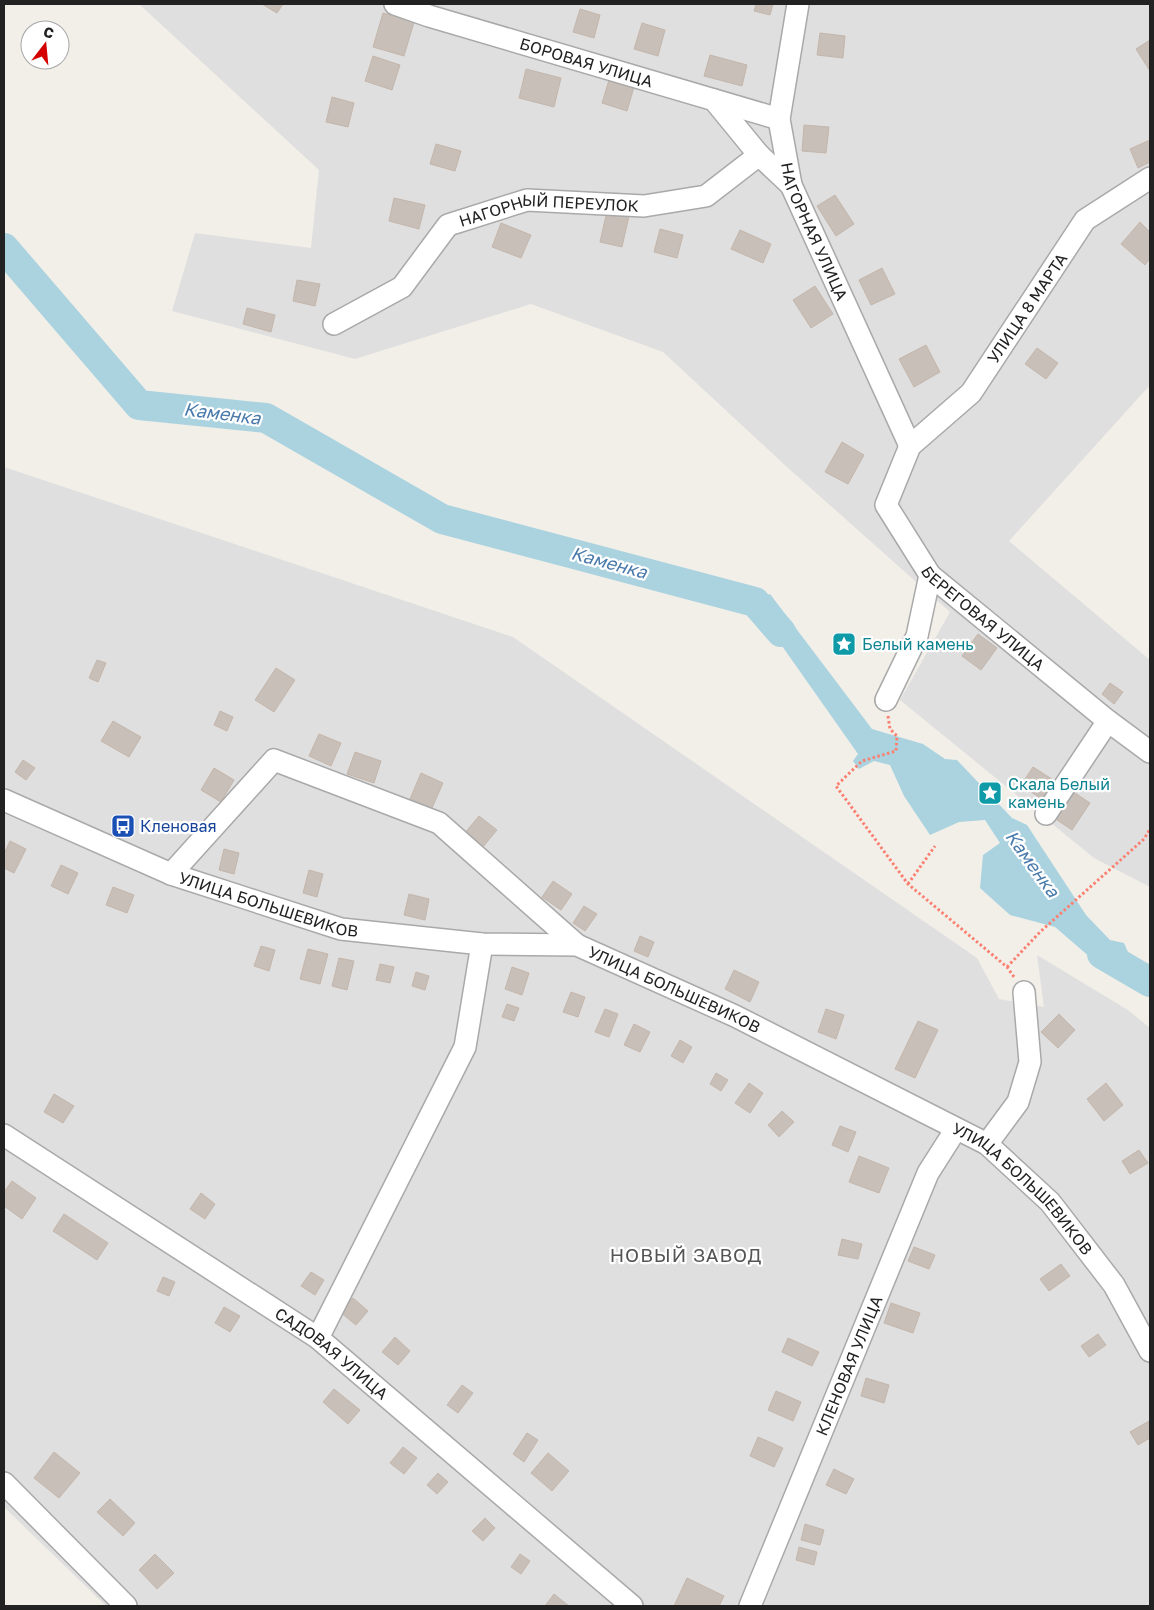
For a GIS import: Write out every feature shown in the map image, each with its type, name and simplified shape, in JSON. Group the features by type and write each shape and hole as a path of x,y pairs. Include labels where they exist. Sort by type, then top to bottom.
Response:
{"street":[{"name":"БОРОВАЯ УЛИЦА","path":"395,4 780,119"},
{"name":"НАГОРНАЯ УЛИЦА","path":"798,4 780,119 791,185 910,446"},
{"path":"714,100 758,154 791,185"},
{"name":"НАГОРНЫЙ ПЕРЕУЛОК","path":"334,324 402,287 448,226 527,200 644,206 706,196 758,154"},
{"name":"УЛИЦА 8 МАРТА","path":"910,446 971,393 1085,220 1150,178"},
{"name":"БЕРЕГОВАЯ УЛИЦА","path":"910,446 886,505 930,575 1150,752"},
{"path":"886,700 917,636 930,575"},
{"path":"1046,814 1108,720"},
{"path":"172,874 274,760 440,823 577,945"},
{"name":"УЛИЦА БОЛЬШЕВИКОВ","path":"4,800 172,874 341,929 482,944 577,945 735,1016 987,1144 1050,1202 1114,1285 1150,1351"},
{"path":"318,1338 465,1047 482,944"},
{"path":"987,1144 1018,1102 1030,1062 1024,992"},
{"name":"КЛЕНОВАЯ УЛИЦА","path":"750,1606 928,1173 956,1129"},
{"name":"САДОВАЯ УЛИЦА","path":"4,1135 318,1338 632,1606"},
{"path":"4,1483 126,1606"}],"path":[{"path":"890,729 897,736 896,751 862,761 836,786 908,884 1007,967 1024,992"},
{"path":"1007,967 1086,888 1144,839 1150,828"},
{"path":"908,884 935,846"}],"shaded area":[{"path":"139,4 1150,4 1150,385 1009,541 1150,660 1150,887 1094,858 900,700 950,612 787,467 663,352 531,304 355,359 172,311 195,233 311,248 319,170"},
{"path":"4,467 513,637 977,958 999,999 1044,1007 1037,955 1128,1010 1150,1028 1150,1606 106,1606 4,1507"}],"water":[{"path":"770,594 872,729 923,744 945,759 957,760 1012,818 1027,825 1086,915 1110,940 1124,943 1138,975 1113,977 1055,927 1010,915 980,888 983,855 1000,843 985,820 959,822 930,835 904,796 890,765 874,761 859,769 853,761 858,754 775,636 750,618 755,602"}],"building":[{"path":"262,4 283,4 277,13"},
{"path":"756,4 773,4 770,15 754,11"},
{"path":"580,9 600,15 594,38 573,32"},
{"path":"383,13 414,22 404,56 373,47"},
{"path":"642,23 665,30 658,56 634,49"},
{"path":"820,33 845,36 843,58 817,55"},
{"path":"1150,40 1150,71 1136,49"},
{"path":"710,55 747,65 742,86 704,76"},
{"path":"373,56 400,65 392,90 365,81"},
{"path":"526,69 561,78 554,107 519,98"},
{"path":"609,80 634,87 627,111 602,103"},
{"path":"332,97 354,103 348,127 326,122"},
{"path":"804,125 829,127 826,153 802,151"},
{"path":"1150,140 1150,162 1138,168 1130,149"},
{"path":"436,144 461,151 455,171 430,164"},
{"path":"835,195 854,224 836,236 817,206"},
{"path":"394,198 425,205 419,229 389,221"},
{"path":"607,211 629,216 622,247 600,242"},
{"path":"1140,222 1150,232 1150,258 1145,265 1121,244"},
{"path":"501,223 531,235 521,258 492,247"},
{"path":"660,229 683,235 677,258 654,252"},
{"path":"740,230 771,244 763,263 731,249"},
{"path":"882,268 895,294 871,305 859,280"},
{"path":"297,280 320,284 315,306 293,301"},
{"path":"815,286 833,314 811,328 793,300"},
{"path":"247,308 275,315 271,332 243,324"},
{"path":"926,345 940,372 914,387 899,359"},
{"path":"1037,348 1058,363 1046,379 1025,364"},
{"path":"842,442 864,455 848,484 825,472"},
{"path":"978,634 997,648 981,670 962,656"},
{"path":"97,660 106,663 98,682 89,678"},
{"path":"276,668 295,680 274,712 255,700"},
{"path":"1110,683 1123,692 1114,704 1102,694"},
{"path":"220,711 233,717 227,731 214,725"},
{"path":"113,721 141,737 129,757 101,741"},
{"path":"319,734 341,743 331,766 309,756"},
{"path":"355,752 381,761 374,783 347,774"},
{"path":"23,760 35,768 26,780 15,772"},
{"path":"1033,767 1055,781 1043,800 1021,785"},
{"path":"214,768 234,780 221,802 201,790"},
{"path":"421,773 443,783 432,808 410,799"},
{"path":"1069,789 1090,803 1072,830 1051,816"},
{"path":"479,816 497,830 482,848 464,834"},
{"path":"10,841 26,849 14,873 4,868 4,854"},
{"path":"224,849 239,853 234,874 219,870"},
{"path":"61,865 78,873 68,894 51,886"},
{"path":"309,870 323,874 317,897 303,893"},
{"path":"553,881 572,894 561,910 542,897"},
{"path":"113,887 134,895 127,913 106,905"},
{"path":"409,894 429,899 425,920 404,915"},
{"path":"584,906 597,914 585,931 573,923"},
{"path":"640,936 654,942 648,957 634,951"},
{"path":"261,946 275,950 269,971 254,966"},
{"path":"308,949 328,954 320,984 300,979"},
{"path":"339,958 354,961 347,990 332,986"},
{"path":"380,964 394,967 390,983 376,980"},
{"path":"512,967 529,973 522,995 505,989"},
{"path":"734,970 759,982 750,1002 725,989"},
{"path":"416,972 429,976 425,990 412,986"},
{"path":"571,992 585,997 578,1017 563,1012"},
{"path":"507,1004 519,1008 514,1021 502,1017"},
{"path":"605,1009 618,1014 609,1037 595,1032"},
{"path":"826,1009 844,1015 836,1039 818,1032"},
{"path":"1059,1014 1075,1030 1058,1048 1041,1032"},
{"path":"918,1021 938,1030 915,1078 895,1069"},
{"path":"634,1024 650,1032 640,1052 624,1045"},
{"path":"680,1040 692,1047 683,1063 671,1056"},
{"path":"716,1073 728,1080 721,1091 710,1084"},
{"path":"749,1083 763,1093 750,1113 735,1103"},
{"path":"1106,1083 1123,1105 1104,1121 1087,1099"},
{"path":"54,1094 74,1106 63,1123 44,1112"},
{"path":"782,1111 794,1122 779,1137 768,1125"},
{"path":"840,1126 856,1132 848,1152 832,1145"},
{"path":"1139,1150 1148,1163 1130,1174 1122,1161"},
{"path":"859,1156 889,1168 879,1193 849,1182"},
{"path":"12,1181 36,1198 22,1219 4,1206 4,1192"},
{"path":"201,1193 215,1204 205,1219 190,1209"},
{"path":"64,1214 108,1243 97,1260 53,1231"},
{"path":"842,1239 862,1244 858,1259 838,1255"},
{"path":"914,1247 935,1255 929,1269 908,1261"},
{"path":"1061,1264 1070,1276 1049,1291 1040,1279"},
{"path":"311,1272 324,1280 315,1295 301,1286"},
{"path":"163,1277 175,1282 169,1296 157,1291"},
{"path":"353,1298 368,1311 356,1325 340,1312"},
{"path":"891,1303 920,1313 913,1333 884,1323"},
{"path":"224,1307 240,1316 230,1332 215,1323"},
{"path":"1098,1334 1106,1345 1089,1357 1081,1346"},
{"path":"395,1337 410,1351 398,1365 382,1352"},
{"path":"788,1338 819,1352 812,1366 782,1352"},
{"path":"866,1378 889,1385 884,1403 861,1396"},
{"path":"462,1385 473,1393 458,1413 447,1405"},
{"path":"334,1389 360,1410 348,1424 323,1402"},
{"path":"776,1391 801,1402 793,1421 768,1410"},
{"path":"1149,1421 1150,1438 1138,1445 1130,1432"},
{"path":"527,1433 538,1440 524,1462 513,1454"},
{"path":"758,1437 783,1448 774,1467 750,1456"},
{"path":"403,1447 417,1458 404,1474 390,1463"},
{"path":"54,1452 80,1473 59,1498 34,1478"},
{"path":"548,1453 569,1471 552,1491 531,1473"},
{"path":"834,1469 854,1479 846,1494 826,1485"},
{"path":"438,1473 448,1482 437,1494 427,1485"},
{"path":"110,1499 135,1523 123,1536 97,1512"},
{"path":"485,1518 495,1528 483,1541 472,1531"},
{"path":"805,1524 824,1530 820,1545 801,1540"},
{"path":"799,1547 817,1552 814,1565 796,1560"},
{"path":"155,1554 174,1573 157,1589 139,1570"},
{"path":"520,1554 530,1561 521,1574 511,1567"},
{"path":"687,1578 724,1596 719,1606 674,1606"},
{"path":"554,1594 569,1606 545,1606"}],"waterway":[{"name":"Каменка","path":"4,248 139,405 266,418 442,519 755,602 781,632"},
{"name":"Каменка","path":"1102,954 1150,982"}],"place":[{"name":"Белый камень","path":"844,644"},
{"name":"Скала Белый камень","path":"990,793"},
{"name":"Кленовая","path":"123,826"}],"district":[{"name":"НОВЫЙ ЗАВОД","path":"686,1255"}]}
